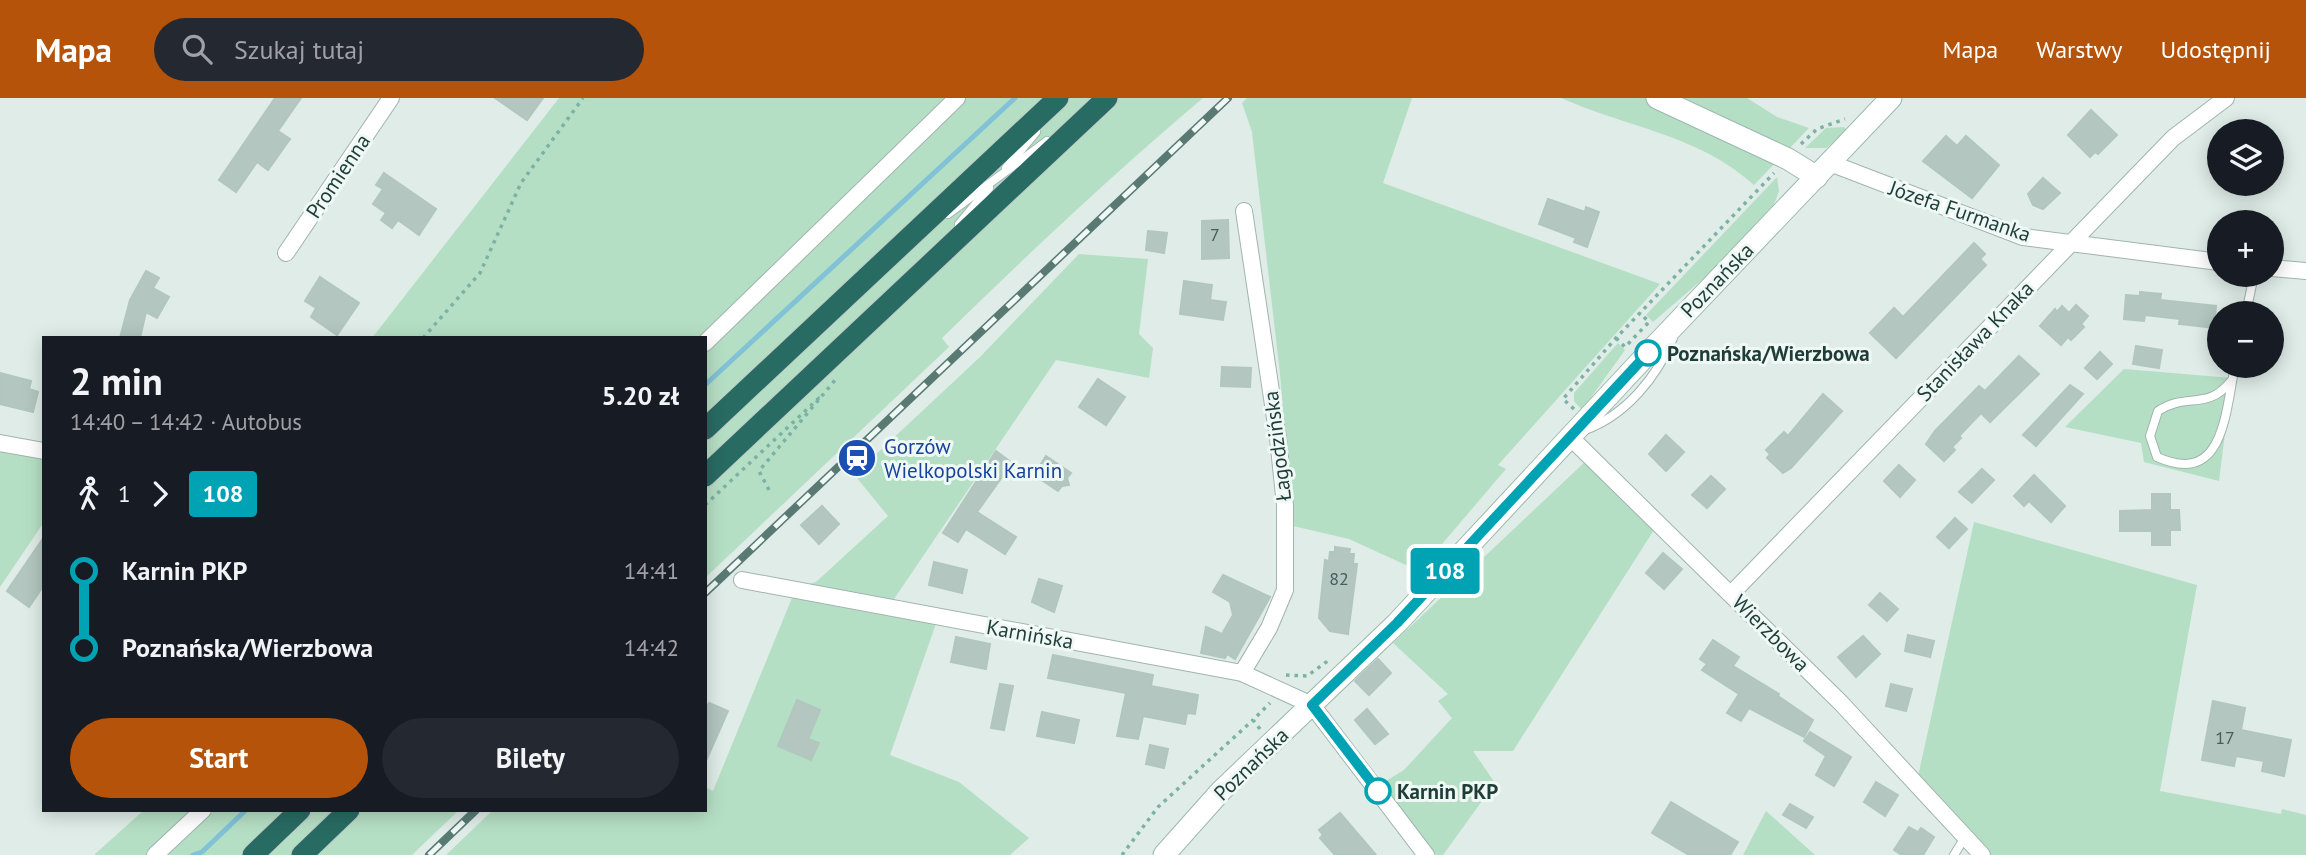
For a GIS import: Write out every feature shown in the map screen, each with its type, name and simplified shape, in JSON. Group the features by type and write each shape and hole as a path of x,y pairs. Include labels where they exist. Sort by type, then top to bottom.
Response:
{"highway":[{"path":"707,427 1058,98"},
{"path":"707,474 1106,98"},
{"path":"253,855 298,812"},
{"path":"302,855 347,812"}],"main road":[{"path":"1657,98 1788,159 1824,170"},
{"name":"Poznańska","path":"1164,855 1221,791 1397,623 1585,420 1891,98"}],"street":[{"name":"Promienna","path":"286,253 391,98"},
{"path":"707,342 957,98"},
{"name":"Stanisława Knaka","path":"1732,593 2173,138 2226,98"},
{"name":"Józefa Furmanka","path":"1824,170 2022,237 2207,260"},
{"name":"Łagodzińska","path":"1242,673 1269,628 1285,590 1285,505 1278,438 1244,211"},
{"path":"2284,269 2306,271"},
{"name":"Wierzbowa","path":"1570,437 1732,593 1841,703 1982,855"},
{"path":"0,443 42,451"},
{"name":"Karnińska","path":"742,580 1242,673 1312,705"},
{"path":"1312,705 1426,855"},
{"path":"155,855 201,812"}],"lane":[{"path":"908,286 1064,98"},
{"path":"883,262 1106,98"},
{"path":"1570,437 1608,419 1642,387 1661,364 1682,317"},
{"path":"2231,382 2221,394 2211,400 2177,401 2158,411 2150,436 2157,457 2176,465 2189,465 2203,461 2211,454 2231,382 2232,378"},
{"path":"1954,855 1965,836"}],"path":[{"path":"425,336 480,273 521,183 583,98"},
{"path":"1585,420 1563,398 1616,338 1817,129 1848,118"},
{"path":"1616,338 1625,347 1649,322 1640,313"},
{"path":"769,490 760,473 836,379"},
{"path":"707,503 819,398 821,400"},
{"path":"1122,855 1158,807 1253,720 1279,690 1287,674 1307,676 1340,652"},
{"path":"1253,720 1271,743"}],"green space":[{"path":"559,98 1203,98 1103,186 974,307 942,338 949,347 707,576 707,336 374,336"},
{"path":"1247,98 1412,98 1383,183 1660,284 1498,465 1506,469 1419,571 1349,539 1293,526 1280,374 1252,132 1242,103"},
{"path":"1561,98 1747,98 1777,117 1809,128 1754,185 1732,168 1686,143"},
{"path":"1844,127 1847,131 1826,148 1805,148 1826,128"},
{"path":"1777,177 1779,191 1773,207 1704,278 1653,322 1646,315"},
{"path":"1079,254 1148,259 1139,334 1153,348 1149,378 1056,360 892,602 939,615 890,755 959,782 1029,838 1010,855 446,855 491,812 707,812 707,788 713,791 796,588 816,582 888,516 857,478 872,458 980,357"},
{"path":"1618,343 1625,350 1582,410 1574,401 1574,393"},
{"path":"2124,369 2232,378 2219,481 2144,462 2141,443 2065,427"},
{"path":"0,447 42,455 42,525 0,587"},
{"path":"1588,459 1661,519 1513,751 1473,751 1495,783 1443,855 1436,855 1385,787 1386,781 1404,770 1452,718 1438,701 1448,694 1393,643"},
{"path":"1974,522 2197,585 2160,791 2281,814 2282,809 2306,815 2306,855 1984,855 1917,781"},
{"path":"1766,811 1815,855 1743,855"},
{"path":"142,812 457,812 412,855 94,855"}],"building":[{"path":"275,98 301,98 278,131 290,139 268,170 257,162 236,192 219,180"},
{"path":"495,98 543,98 527,120"},
{"path":"2091,110 2117,135 2098,154 2095,152 2090,157 2068,135"},
{"path":"1946,136 1957,146 1966,136 1999,165 1972,198 1923,161"},
{"path":"384,173 436,209 419,235 398,220 392,228 381,220 386,213 373,204 383,189 376,185"},
{"path":"2043,178 2060,193 2043,209 2033,205 2028,194"},
{"path":"1548,199 1585,212 1586,207 1599,212 1587,247 1574,242 1576,238 1539,224"},
{"path":"1228,220 1229,258 1202,259 1202,221"},
{"path":"1148,231 1167,233 1164,253 1146,250"},
{"path":"1974,243 1985,254 1980,259 1986,265 1896,358 1870,333 1894,308 1903,317"},
{"path":"146,271 159,278 153,288 169,297 157,318 146,312 140,336 121,336 130,300"},
{"path":"320,277 359,303 337,335 311,317 316,308 305,301"},
{"path":"1184,281 1212,285 1210,300 1226,302 1223,320 1180,314"},
{"path":"2140,292 2161,294 2160,300 2207,305 2207,327 2179,324 2180,319 2145,315 2144,321 2124,319 2126,295 2140,296"},
{"path":"2076,305 2088,316 2081,324 2084,327 2071,340 2068,337 2061,345 2040,326 2055,309 2057,312 2062,306 2069,313"},
{"path":"2136,346 2162,350 2159,368 2133,364"},
{"path":"2100,352 2112,364 2097,379 2085,368"},
{"path":"2019,356 2039,374 1990,422 1981,413 1959,436 1961,438 1952,447 1955,450 1944,461 1926,444 1935,431 1979,386 1985,391"},
{"path":"1222,367 1251,368 1250,387 1221,386"},
{"path":"0,373 31,381 29,389 38,392 33,412 0,404"},
{"path":"1098,379 1125,397 1106,425 1079,407"},
{"path":"2070,385 2083,394 2036,446 2023,435"},
{"path":"1823,394 1842,411 1791,468 1783,473 1767,458 1770,454 1766,450 1784,432 1788,436"},
{"path":"1666,435 1684,452 1666,471 1649,454"},
{"path":"996,451 1012,463 977,512 1016,537 1005,554 966,529 958,542 943,533"},
{"path":"1046,456 1071,473 1067,478 1069,485 1062,486 1058,491 1034,475"},
{"path":"1899,465 1915,480 1900,497 1884,481"},
{"path":"1982,469 1994,480 1972,503 1959,492"},
{"path":"2034,475 2065,506 2051,522 2029,501 2024,506 2014,496"},
{"path":"1711,476 1725,489 1707,508 1692,495"},
{"path":"2152,494 2170,494 2170,510 2179,510 2180,530 2170,530 2170,545 2152,545 2152,531 2120,531 2120,511 2152,510"},
{"path":"822,506 839,524 819,544 801,525"},
{"path":"1955,518 1967,529 1949,548 1937,537"},
{"path":"42,540 42,588 29,607 7,591"},
{"path":"1335,547 1350,549 1349,554 1354,554 1353,564 1357,564 1348,634 1330,631 1319,618 1325,560 1329,561 1330,552 1335,552"},
{"path":"1663,553 1682,569 1664,589 1646,573"},
{"path":"934,562 967,570 962,593 929,585"},
{"path":"1223,575 1270,597 1235,659 1227,654 1225,658 1201,653 1206,627 1222,634 1233,615 1230,602 1213,592"},
{"path":"1039,579 1062,586 1054,612 1032,602"},
{"path":"1880,593 1898,609 1887,621 1869,605"},
{"path":"1908,635 1934,641 1930,657 1905,651"},
{"path":"1863,636 1880,654 1856,677 1838,657"},
{"path":"956,637 990,644 986,669 951,662"},
{"path":"1713,640 1739,657 1733,666 1779,694 1778,696 1813,720 1804,737 1749,708 1741,721 1727,713 1739,694 1702,670 1707,664 1700,659"},
{"path":"1053,655 1153,675 1151,686 1198,695 1195,714 1187,713 1185,724 1143,716 1138,739 1117,736 1126,693 1048,678"},
{"path":"1378,659 1391,673 1369,695 1355,681"},
{"path":"1000,684 1013,686 1004,730 991,728"},
{"path":"1891,684 1912,689 1906,711 1886,706"},
{"path":"797,700 820,710 808,739 819,743 811,760 778,746"},
{"path":"2213,701 2245,708 2241,730 2291,740 2284,776 2262,771 2264,761 2236,756 2234,766 2202,760"},
{"path":"709,703 728,711 707,758"},
{"path":"1367,709 1388,734 1375,744 1355,720"},
{"path":"1042,712 1079,720 1074,743 1037,736"},
{"path":"1810,732 1851,757 1834,786 1816,775 1826,756 1804,741"},
{"path":"1150,745 1168,749 1164,768 1146,764"},
{"path":"1876,782 1898,795 1885,816 1864,802"},
{"path":"1671,802 1738,842 1730,855 1689,855 1652,833"},
{"path":"1790,804 1813,817 1806,828 1783,815"},
{"path":"1340,813 1376,855 1335,855 1320,838 1323,835 1319,830"},
{"path":"1909,827 1918,832 1921,828 1934,837 1923,855 1902,855 1894,850"}],"waterway":[{"path":"707,383 1015,98"},
{"path":"193,855 202,852 244,812"}],"railway":[{"path":"707,591 1228,98"},
{"path":"429,855 474,812"}],"bus line":[{"name":"108","path":"1378,791 1312,705 1397,623 1648,353"}],"place":[{"name":"Poznańska/Wierzbowa","path":"1648,353"},
{"name":"Gorzów Wielkopolski Karnin","path":"857,458"},
{"name":"Karnin PKP","path":"1378,791"}]}
